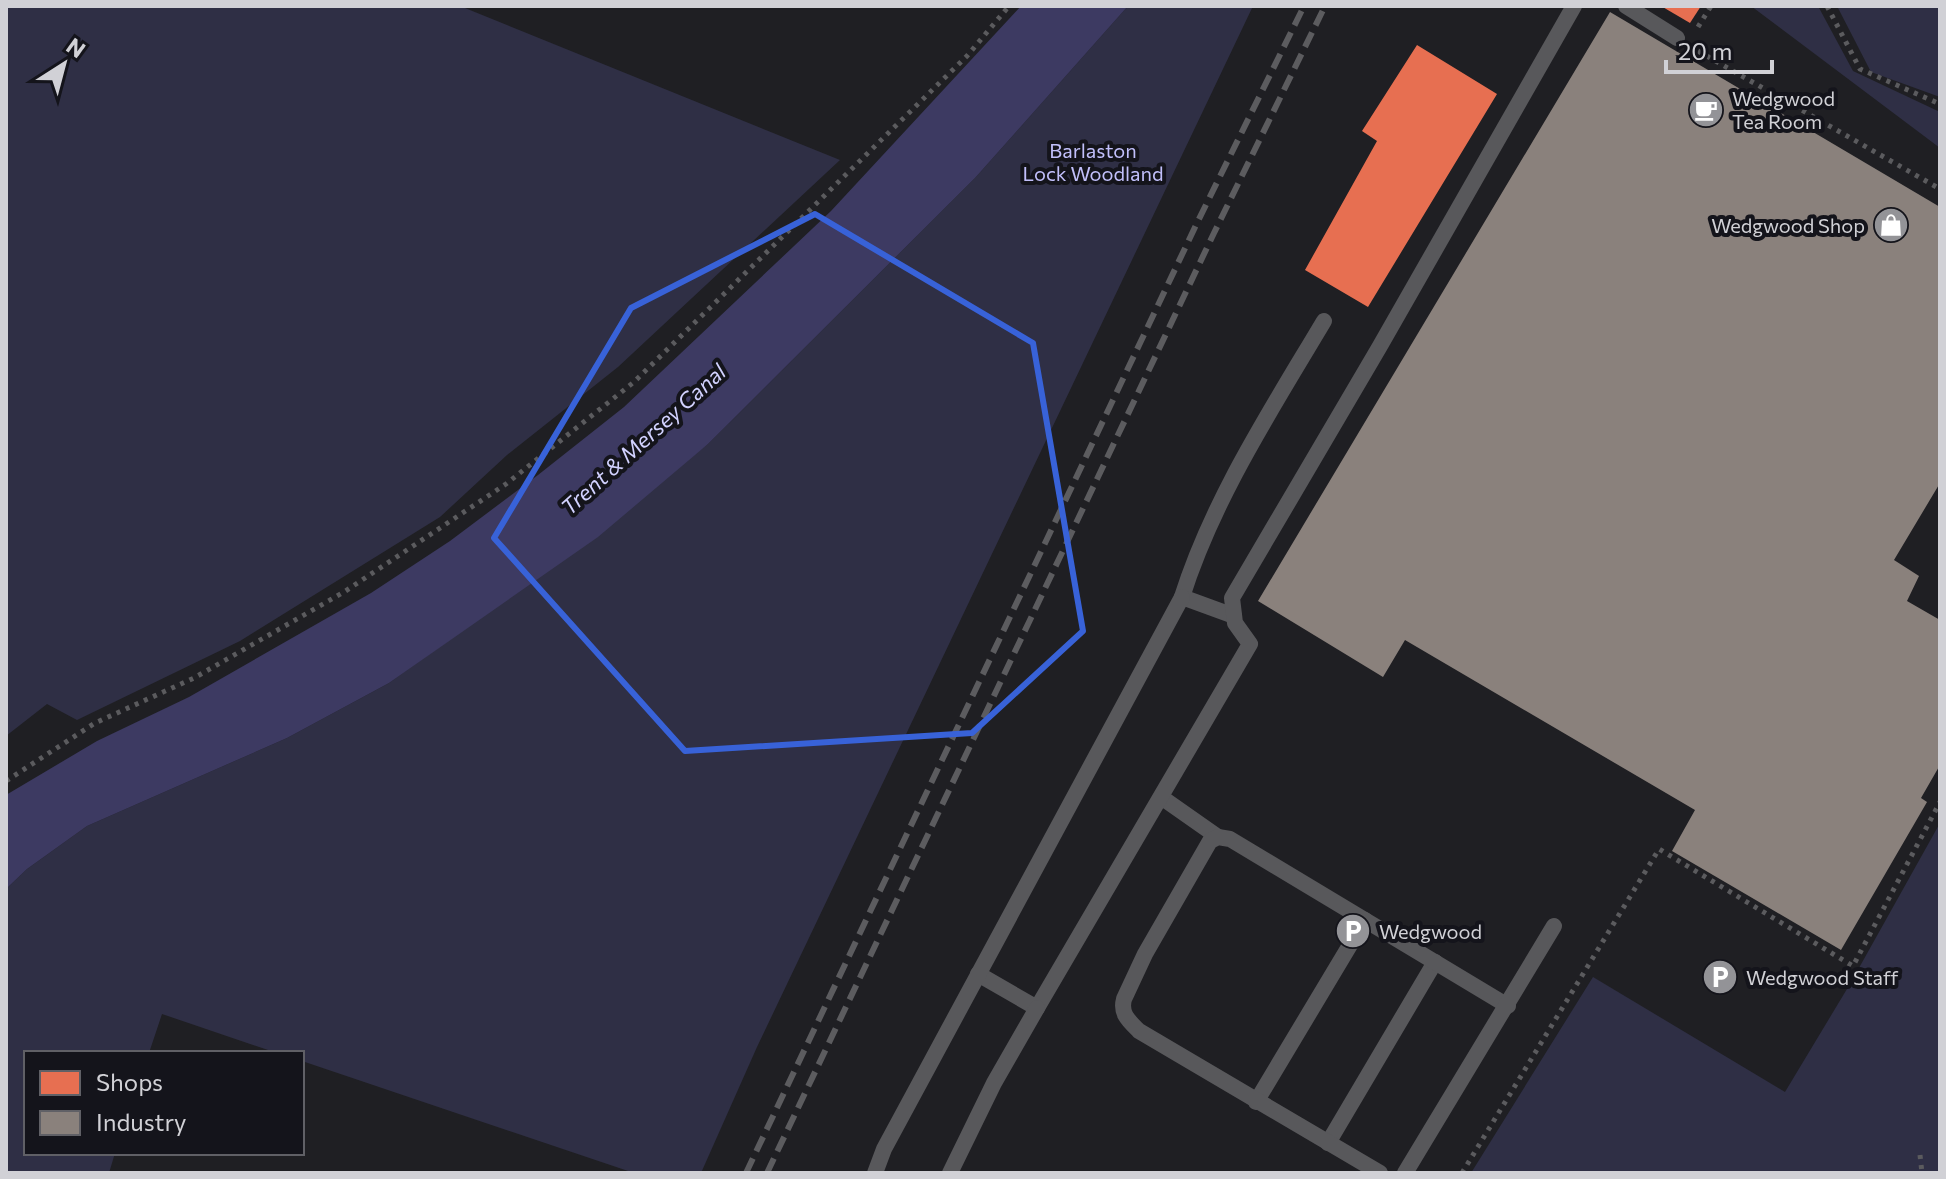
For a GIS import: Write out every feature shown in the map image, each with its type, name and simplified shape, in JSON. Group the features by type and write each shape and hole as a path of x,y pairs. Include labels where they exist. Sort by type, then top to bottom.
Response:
{"lane":[{"path":"950,1173 994,1083 1250,644 1235,623 1232,598 1574,6"},
{"path":"1626,6 1682,41"},
{"path":"875,1173 884,1149 1182,597 1192,566 1235,475 1324,321"},
{"path":"1182,597 1234,616"},
{"path":"1161,797 1218,837 1230,839 1508,1006"},
{"path":"1218,837 1210,841 1145,954 1122,1007 1126,1018 1139,1031 1380,1173"},
{"path":"1256,1102 1365,920"},
{"path":"1405,1173 1554,926"},
{"path":"1328,1143 1435,962"},
{"path":"978,974 1037,1008"}],"path":[{"path":"6,781 95,723 194,678 344,592 506,484 634,382 956,67 1009,6"},
{"path":"1827,6 1860,69 1940,104"},
{"path":"1682,41 1940,189"},
{"path":"1462,1173 1659,849 1853,966 1940,802"},
{"path":"1920,1155 1922,1173"}],"highlighted area":[{"path":"815,214 1033,343 1083,631 972,733 685,751 494,538 631,308"}],"green space":[{"path":"6,6 460,6 840,160 618,367 507,455 440,517 240,641 77,720 47,704 6,736"},
{"name":"Barlaston Lock Woodland","path":"1128,6 1253,6 757,1047 701,1173 634,1173 304,1062 304,1051 271,1051 162,1014 150,1051 24,1051 24,1155 114,1155 109,1173 6,1173 6,889 27,869 87,826 287,738 389,683 486,614 708,444 975,178"},
{"path":"1751,6 1818,6 1853,71 1940,112 1940,148"},
{"path":"1837,6 1940,6 1940,97 1871,72"},
{"path":"1940,823 1940,1173 1471,1173 1593,977 1785,1092"}],"water":[{"name":"Trent & Mersey Canal","path":"1021,6 1128,6 975,178 708,444 598,537 389,683 287,738 87,826 27,869 6,889 6,795 97,741 189,697 371,593 450,541 538,475 624,407 831,211"}],"building: Shops":[{"path":"1661,6 1701,6 1690,23"},
{"path":"1417,45 1497,94 1368,307 1305,270 1377,141 1362,131"}],"building: Industry":[{"path":"1610,12 1940,207 1940,483 1894,560 1919,576 1907,601 1940,620 1940,765 1921,798 1927,802 1841,950 1672,851 1695,810 1405,640 1383,677 1258,601"}],"railway":[{"path":"746,1173 1197,223 1304,6"},
{"path":"767,1173 1325,6"}],"place":[{"name":"Wedgwood Tea Room","path":"1706,110"},
{"name":"Wedgwood Shop","path":"1891,225"},
{"name":"Wedgwood","path":"1353,931"},
{"name":"Wedgwood Staff","path":"1720,977"}]}
